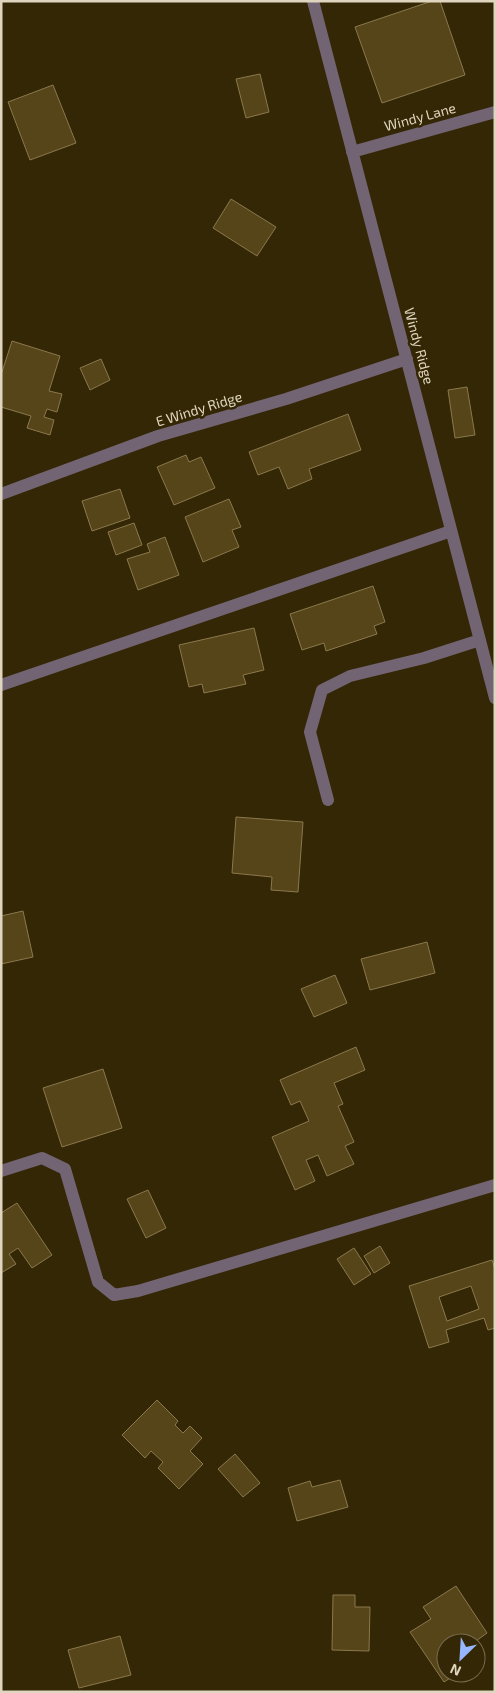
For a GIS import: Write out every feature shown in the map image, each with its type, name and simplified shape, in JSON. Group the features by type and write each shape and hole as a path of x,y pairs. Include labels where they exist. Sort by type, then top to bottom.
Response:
{"street":[{"name":"Windy Ridge","path":"313,1 495,698"},
{"name":"Windy Lane","path":"352,152 495,112"},
{"name":"E Windy Ridge","path":"1,494 158,436 286,399 406,359"},
{"path":"1,685 451,531"},
{"path":"328,800 310,732 322,690 350,676 424,658 480,640"},
{"path":"1,1171 42,1158 65,1169 98,1282 114,1295 138,1292 495,1185"}],"building":[{"path":"432,1 440,1 465,75 382,103 355,27"},
{"path":"260,74 269,112 246,118 236,79"},
{"path":"53,85 76,143 30,160 8,102"},
{"path":"231,199 276,227 257,256 213,228"},
{"path":"12,341 60,356 49,391 62,394 57,412 47,409 44,417 54,420 50,435 27,428 31,416 1,407 1,375"},
{"path":"101,359 110,380 90,390 80,368"},
{"path":"467,387 475,435 455,438 448,390"},
{"path":"348,414 361,450 309,469 312,479 288,489 279,467 258,475 249,452"},
{"path":"186,455 189,462 201,457 215,488 174,505 157,467"},
{"path":"120,489 130,518 92,531 82,501"},
{"path":"229,499 241,527 232,530 239,547 203,562 185,517"},
{"path":"134,523 142,545 116,555 108,532"},
{"path":"165,537 179,575 138,590 127,559 150,552 147,544"},
{"path":"373,586 385,622 374,626 377,634 326,651 324,643 302,650 290,614"},
{"path":"254,628 264,670 243,675 246,684 204,693 202,684 189,687 179,645"},
{"path":"236,817 303,822 298,892 271,890 272,877 232,873"},
{"path":"23,911 33,957 1,964 1,916"},
{"path":"427,942 435,973 370,990 361,959"},
{"path":"335,975 347,1003 314,1017 301,989"},
{"path":"356,1047 365,1070 334,1083 343,1104 338,1106 354,1142 345,1146 354,1164 327,1176 318,1155 306,1160 315,1181 295,1190 272,1137 309,1121 300,1101 291,1105 280,1080"},
{"path":"103,1069 122,1128 62,1147 43,1088"},
{"path":"148,1190 166,1228 146,1238 127,1199"},
{"path":"17,1203 52,1255 32,1268 18,1248 9,1254 16,1264 1,1273 1,1213"},
{"path":"380,1246 390,1263 374,1273 364,1256"},
{"path":"354,1248 371,1274 354,1285 337,1259"},
{"path":"492,1260 495,1269 495,1328 488,1330 484,1318 446,1330 449,1342 429,1348 409,1286","holes":["471,1286 479,1309 447,1321 439,1297"]},
{"path":"157,1400 178,1421 175,1425 183,1433 190,1426 202,1438 190,1451 203,1464 179,1489 158,1468 163,1462 151,1451 145,1458 122,1435"},
{"path":"235,1454 260,1483 243,1497 218,1469"},
{"path":"340,1480 348,1507 297,1521 288,1488 310,1481 312,1487"},
{"path":"456,1586 487,1633 436,1633 436,1670 410,1632 431,1619 423,1607"},
{"path":"333,1595 355,1595 355,1607 370,1607 369,1651 332,1650"},
{"path":"120,1636 131,1675 79,1688 68,1650"}]}
